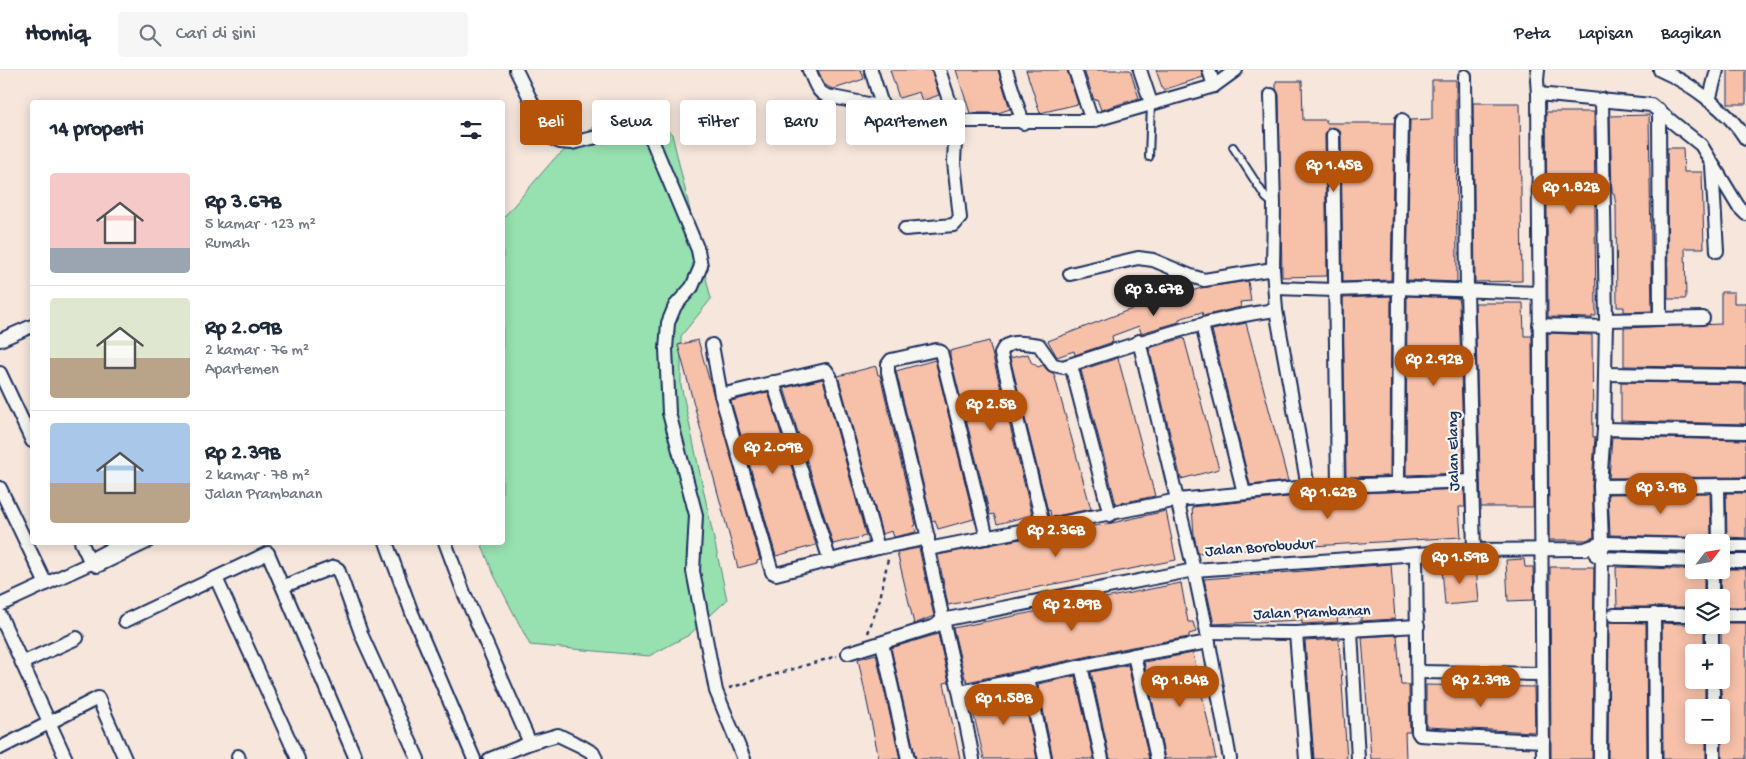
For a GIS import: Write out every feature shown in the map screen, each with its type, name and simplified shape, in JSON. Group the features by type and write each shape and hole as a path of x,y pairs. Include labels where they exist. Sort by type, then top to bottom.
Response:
{"street":[{"path":"516,70 549,137 560,142 572,143 634,128 649,134 698,250 700,266 692,287 675,306 668,323 666,349 669,413 696,514 693,571 716,691 744,759"},
{"path":"809,70 821,94 848,100"},
{"path":"871,70 880,100"},
{"path":"939,70 949,100"},
{"path":"1006,70 1023,123"},
{"path":"1075,70 1092,121"},
{"path":"1140,70 1151,103"},
{"path":"1209,70 1214,86"},
{"path":"965,121 1023,123 1092,121 1214,86 1236,70"},
{"path":"1660,70 1680,79 1709,101 1732,121 1746,139"},
{"path":"1709,101 1717,70"},
{"path":"1538,75 1543,759"},
{"name":"Jalan Elang","path":"1465,76 1467,290 1474,550"},
{"path":"1538,94 1651,104 1701,145 1738,206 1746,214"},
{"path":"1271,95 1274,205 1273,270 1276,288 1276,310 1308,487"},
{"path":"1600,759 1602,542 1600,486 1606,374 1602,99"},
{"path":"1659,110 1660,318"},
{"path":"1398,482 1402,120"},
{"path":"1333,135 1338,486"},
{"path":"905,229 954,225 960,218 954,162 955,145"},
{"path":"1711,160 1717,251"},
{"path":"1070,274 1138,258 1153,260 1204,280 1273,270"},
{"path":"1276,288 1334,290 1399,288 1539,293"},
{"path":"1044,528 1000,354 1002,348 1008,344 1026,342 1039,345 1053,365 1063,367 1139,341 1242,315 1276,310"},
{"path":"1539,325 1606,324 1660,318 1703,318"},
{"path":"1202,325 1244,493"},
{"path":"0,340 30,327"},
{"path":"1139,341 1194,570 1230,759"},
{"path":"712,345 721,395 772,572 776,574 891,545 928,544 986,538 1110,515 1178,500 1308,487 1398,482 1472,481"},
{"path":"973,759 960,692 942,620 928,544 888,372 888,364 891,360 936,350 941,352 986,538"},
{"path":"1071,365 1110,515"},
{"path":"721,395 826,370 830,376 878,548"},
{"path":"0,373 30,437"},
{"path":"1606,374 1746,376"},
{"path":"773,382 830,561"},
{"path":"1604,429 1746,432"},
{"path":"1718,484 1719,534"},
{"path":"1600,486 1746,485"},
{"path":"0,488 46,584"},
{"path":"1585,549 1602,542 1685,545"},
{"path":"82,545 91,563 98,566 140,545"},
{"path":"0,605 91,563 95,557 118,545"},
{"path":"387,545 412,613 474,759"},
{"path":"446,545 464,593 530,743"},
{"path":"1730,546 1746,546"},
{"path":"1585,549 1601,558 1685,560"},
{"name":"Jalan Borobudur","path":"848,653 935,626 942,620 1194,570 1474,550 1585,549"},
{"path":"125,621 268,553 284,586 356,759"},
{"path":"1416,555 1418,626 1417,724 1420,735 1543,741"},
{"path":"1730,561 1746,561"},
{"path":"284,586 334,567 338,569 362,636 418,759"},
{"path":"216,578 298,759"},
{"path":"1654,614 1655,759"},
{"path":"0,615 66,759"},
{"path":"1614,615 1685,615"},
{"path":"1730,615 1746,615"},
{"name":"Jalan Prambanan","path":"960,692 1134,655 1208,637 1418,626"},
{"path":"1351,630 1358,759"},
{"path":"1296,633 1306,759"},
{"path":"22,663 77,638"},
{"path":"882,643 908,759"},
{"path":"1134,655 1157,759"},
{"path":"1081,666 1102,759"},
{"path":"1418,672 1541,674"},
{"path":"1028,678 1045,759"},
{"path":"6,759 0,747 98,698 125,759"},
{"path":"490,759 530,743 558,735 593,753 596,759"},
{"path":"1714,744 1714,759"}],"lane":[{"path":"1150,157 1151,103"},
{"path":"1233,147 1266,198 1274,205"}],"path":[{"path":"867,634 872,627 880,599 891,545"},
{"path":"716,691 745,685 848,653"}],"green space":[{"path":"592,128 592,145 670,145 670,132 672,134 711,299 681,336 681,385 727,600 689,635 649,656 530,645 494,575 482,545 505,545 505,216 554,159 571,145 582,145 582,136"}],"building":[{"path":"818,70 861,70 864,79 834,89 824,84"},
{"path":"890,70 931,70 939,95 922,100 919,92 899,98"},
{"path":"956,70 998,70 1010,109 998,113 970,113"},
{"path":"1026,70 1067,70 1078,104 1040,113"},
{"path":"1084,70 1130,70 1139,98 1101,110 1097,99 1094,100"},
{"path":"1156,70 1201,70 1203,77 1163,90"},
{"path":"1728,70 1746,70 1746,104 1728,104"},
{"path":"1432,80 1456,80 1457,282 1407,280 1410,120 1432,119"},
{"path":"1276,81 1302,81 1303,120 1326,120 1326,123 1394,123 1391,280 1343,282 1341,135 1340,130 1333,127 1328,128 1325,135 1327,276 1282,277 1279,95 1276,89"},
{"path":"1473,103 1520,103 1522,281 1475,282"},
{"path":"1546,112 1594,112 1596,316 1592,316 1592,318 1548,317"},
{"path":"1649,115 1652,311 1624,312 1624,307 1617,307 1616,206 1614,193 1612,193 1610,116"},
{"path":"1667,148 1683,148 1684,172 1702,172 1704,248 1685,248 1686,299 1668,299"},
{"path":"1248,281 1251,301 1240,302 1241,307 1203,316 1202,312 1179,319 1179,322 1141,333 1139,326 1112,336 1113,342 1075,355 1074,351 1057,357 1048,341 1142,305 1143,307 1201,288"},
{"path":"1721,292 1734,292 1734,303 1746,303 1746,368 1624,366 1624,328 1721,324"},
{"path":"1391,296 1390,476 1346,477 1343,298"},
{"path":"1407,296 1458,298 1464,473 1406,475"},
{"path":"1475,303 1523,303 1524,336 1532,336 1533,507 1481,507"},
{"path":"1246,323 1288,481 1250,485 1212,330"},
{"path":"1548,333 1592,335 1593,437 1595,437 1592,486 1594,537 1586,540 1549,540"},
{"path":"1184,338 1219,469 1181,479 1149,348"},
{"path":"698,340 760,560 757,563 738,568 678,345"},
{"path":"989,341 1032,515 997,524 994,514 990,515 950,356 950,351"},
{"path":"1028,354 1031,362 1038,367 1043,365 1054,374 1091,509 1051,517 1050,510 1048,511 1010,358"},
{"path":"1118,358 1155,496 1116,504 1081,370"},
{"path":"935,360 974,519 938,529 935,520 932,521 896,371"},
{"path":"876,366 878,375 880,375 916,525 914,526 916,532 894,537 892,531 882,534 838,376"},
{"path":"823,379 866,536 833,544 784,388"},
{"path":"1621,382 1746,384 1746,424 1621,421"},
{"path":"768,392 816,545 776,556 731,401"},
{"path":"1612,437 1746,440 1746,477 1609,478"},
{"path":"1464,489 1465,507 1459,507 1461,537 1198,553 1194,535 1192,507 1306,495"},
{"path":"1710,493 1711,534 1685,534 1685,537 1610,535 1608,494"},
{"path":"1726,493 1746,493 1746,538 1730,537 1730,534 1727,534"},
{"path":"1166,511 1176,560 948,605 938,555 1041,535 1045,536 1050,533 1112,523"},
{"path":"919,548 934,616 914,624 897,552"},
{"path":"1524,559 1525,567 1533,567 1534,600 1508,601 1506,560"},
{"path":"1391,564 1395,619 1361,621 1361,616 1337,618 1338,622 1302,624 1302,620 1214,624 1204,579"},
{"path":"1476,566 1479,602 1445,605 1442,568"},
{"path":"1550,567 1594,567 1592,759 1551,759"},
{"path":"1616,567 1685,569 1685,579 1704,579 1704,589 1685,589 1685,607 1617,607"},
{"path":"1730,569 1746,569 1746,607 1730,607 1730,589 1720,589 1721,579 1730,579"},
{"path":"1181,583 1188,622 1193,622 1196,632 1189,634 1189,637 1132,647 967,682 965,678 953,628"},
{"path":"1609,622 1646,623 1647,759 1608,759"},
{"path":"1662,623 1685,624 1685,634 1704,634 1704,644 1685,644 1685,689 1705,689 1705,699 1685,699 1685,744 1706,744 1706,759 1663,759"},
{"path":"1730,623 1746,623 1746,759 1722,759 1722,744 1730,744 1730,699 1722,699 1721,689 1730,689 1730,644 1721,644 1721,634 1730,634"},
{"path":"938,634 949,682 944,683 960,759 916,759 891,648"},
{"path":"1397,635 1401,685 1409,685 1410,732 1405,732 1406,759 1371,759 1362,637"},
{"path":"1339,639 1347,759 1314,759 1305,641"},
{"path":"1193,653 1216,759 1165,759 1144,662"},
{"path":"876,654 900,759 879,759 858,659"},
{"path":"1128,665 1149,759 1110,759 1091,672"},
{"path":"1075,676 1094,759 1053,759 1038,684"},
{"path":"1426,685 1534,687 1535,732 1426,727"},
{"path":"1022,687 1037,759 984,759 970,698"}]}
